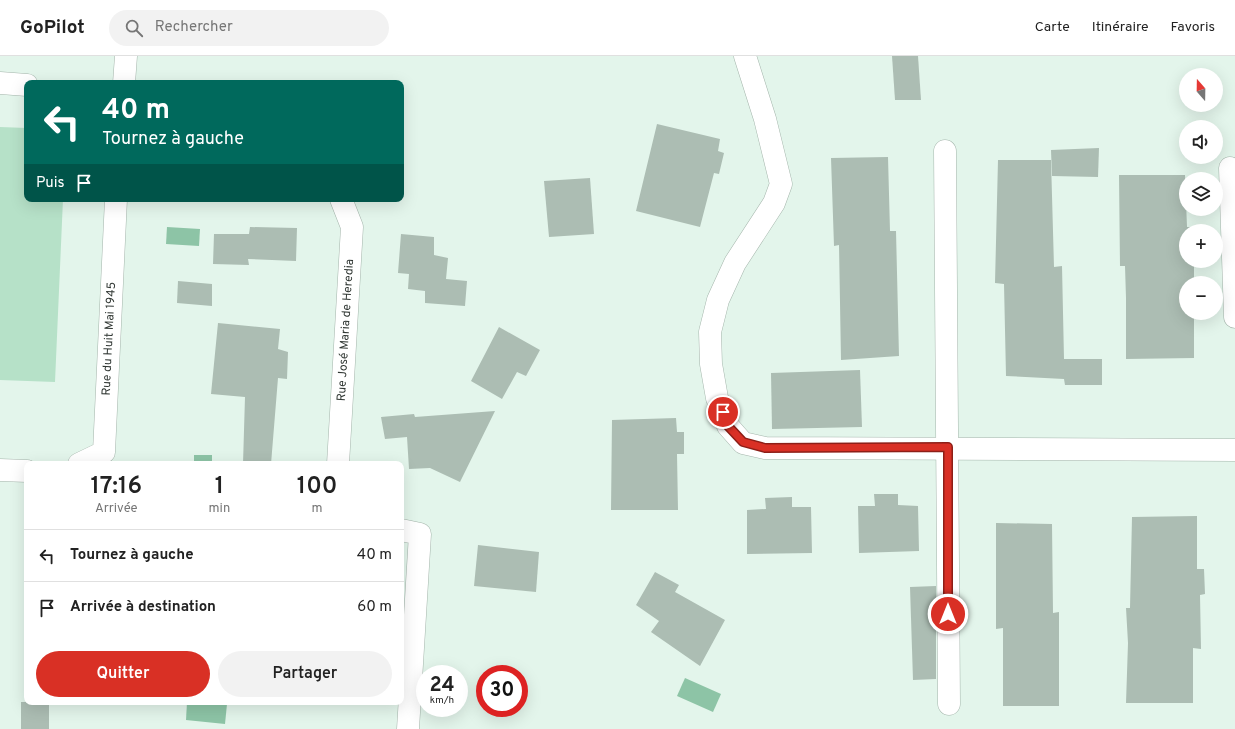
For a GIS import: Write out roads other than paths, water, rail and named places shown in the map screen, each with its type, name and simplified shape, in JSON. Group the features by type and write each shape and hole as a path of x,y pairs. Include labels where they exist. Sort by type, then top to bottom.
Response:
{"street":[{"path":"124,80 126,56"},
{"path":"745,56 765,119 780,184 774,203 735,263 718,300 710,332 711,364 718,398 728,426 743,442 765,448 948,447 1235,450"},
{"path":"0,83 24,85"},
{"path":"945,150 949,704"},
{"path":"1230,168 1235,316"},
{"name":"Rue du Huit Mai 1945","path":"85,461 104,452 116,202"},
{"name":"Rue José Maria de Heredia","path":"338,461 352,227 342,202"},
{"path":"0,470 24,471"},
{"path":"404,531 420,534 408,729"}]}
